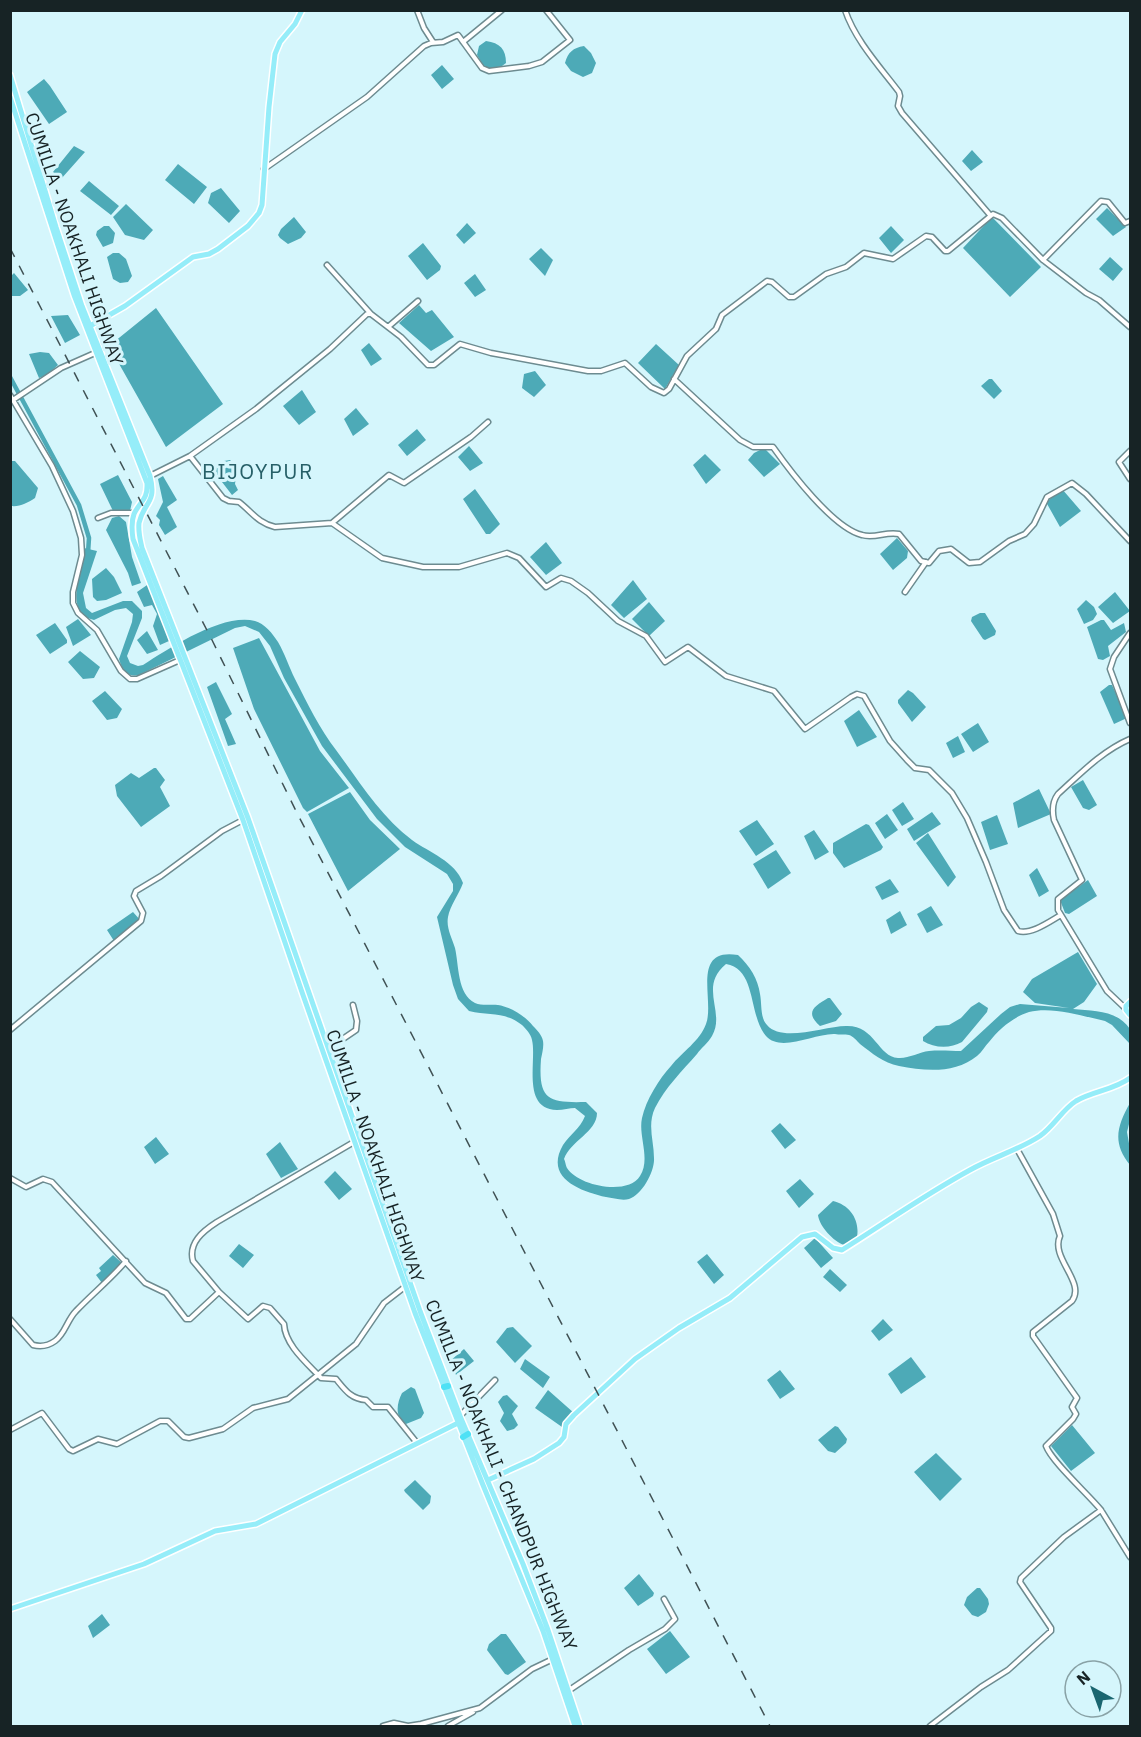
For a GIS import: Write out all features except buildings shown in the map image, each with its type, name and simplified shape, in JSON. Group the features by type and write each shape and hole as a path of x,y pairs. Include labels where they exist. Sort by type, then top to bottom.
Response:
{"main road":[{"path":"90,326 125,306 193,256 209,254 218,249 248,226 261,210 275,54 280,42 295,24 302,10"},
{"name":"CUMILLA - NOAKHALI HIGHWAY","path":"10,75 74,296 98,353"},
{"name":"CUMILLA - NOAKHALI HIGHWAY","path":"10,97 110,389 147,483 147,495 135,513"},
{"path":"98,353 150,476 152,497 140,519 139,533 157,593"},
{"path":"135,513 133,539 157,593"},
{"name":"CUMILLA - NOAKHALI HIGHWAY","path":"157,593 262,867 354,1142 406,1286 446,1386 458,1423 466,1435 528,1593 575,1726"},
{"name":"CUMILLA - NOAKHALI - CHANDPUR HIGHWAY","path":"183,659 248,818 262,867 446,1386 488,1480 548,1629 580,1726"},
{"path":"1128,1012 1126,1006 1131,1002"},
{"path":"488,1480 534,1459 559,1443 564,1437 568,1422 635,1359 679,1328 730,1298 802,1237 815,1234 833,1248 843,1250 948,1182 990,1159 1017,1149 1051,1127 1072,1103 1080,1098 1122,1084 1131,1078"},
{"path":"10,1609 144,1564 215,1531 256,1524 458,1423"}],"street":[{"path":"417,10 433,42"},
{"path":"463,42 502,10"},
{"path":"263,170 367,97 424,46 433,42 443,42 455,34 482,68 489,71 530,66 542,62 570,40 546,10"},
{"path":"845,10 866,48 899,92 898,106 902,113 990,214"},
{"path":"1042,260 1101,201 1108,202 1125,223 1131,221"},
{"path":"327,265 371,314 401,337 428,365 434,365 461,344 491,353 588,371 601,371 625,363 651,387 663,393 669,389 687,356 716,329 722,315 767,281 772,282 789,297 794,297 826,274 846,267 864,253 893,259 926,236 932,237 945,251 948,251 990,214 997,214 1042,260 1086,293 1100,300 1131,327"},
{"path":"388,327 418,301"},
{"path":"150,476 190,456 256,409 330,349 365,316 371,314"},
{"path":"98,353 61,368 12,398 52,466 73,511 81,538 82,555 72,592 73,603 78,613 97,630 121,671 130,679 137,679 183,659"},
{"path":"674,379 740,440 753,447 773,447 794,477 847,527 858,534 872,537 899,534 921,561 929,563 939,551 948,549 954,550 969,563 981,562 1009,541 1025,534 1034,524 1047,496 1072,483 1086,494 1131,541"},
{"path":"190,456 223,498 229,501 239,501 266,525 275,527 332,523 389,476 404,483 471,437 488,422"},
{"path":"1131,451 1119,462 1131,478"},
{"path":"98,518 111,513 135,513"},
{"path":"332,523 382,558 423,567 459,567 501,554 513,555 519,558 546,587 561,578 571,581 588,593 618,621 646,636 665,662 688,647 726,676 774,691 805,729 851,697 857,694 864,696 890,741 907,760 915,768 925,768 952,793 976,840 1004,910 1018,932 1031,931 1061,915"},
{"path":"905,592 926,562"},
{"path":"1131,633 1114,657 1110,669 1131,723"},
{"path":"1128,1012 1107,991 1061,915 1057,900 1082,880 1054,820 1055,798 1100,757 1120,743 1131,739"},
{"path":"10,1030 141,921 143,913 134,896 136,891 161,876 222,831 243,820"},
{"path":"327,1050 356,1030 357,1021 353,1005"},
{"path":"354,1142 217,1222 198,1236 192,1256 193,1261 219,1292 248,1319 263,1306 270,1308 285,1324 287,1338 322,1379 336,1379 357,1400 366,1400 376,1408 388,1407 417,1443"},
{"path":"1017,1149 1053,1214 1060,1236 1059,1252 1076,1290 1075,1298 1033,1334 1077,1398 1072,1407 1076,1414 1073,1419 1046,1446 1051,1456 1101,1510 1131,1557"},
{"path":"10,1178 26,1187 43,1179 52,1182 145,1283 166,1293 188,1320 219,1292"},
{"path":"10,1319 33,1345 45,1346 53,1342 63,1333 74,1312 103,1287 126,1261"},
{"path":"10,1430 41,1413 71,1450 98,1439 117,1444 160,1421 168,1421 184,1437 197,1437 223,1429 253,1408 288,1400 356,1344 384,1303 406,1286"},
{"path":"460,1416 495,1380"},
{"path":"930,1726 981,1687 1008,1670 1048,1634 1051,1628 1020,1582 1021,1578 1064,1537 1101,1510"},
{"path":"568,1691 673,1622 675,1619 664,1599"},
{"path":"448,1726 480,1708 532,1669 553,1659"},
{"path":"383,1726 394,1723 408,1726 420,1724 480,1708"}],"water":[{"path":"486,41 498,45 505,54 506,63 498,69 490,70 483,65 477,55 479,46"},
{"path":"584,46 596,63 592,73 583,77 571,71 565,63 572,51"},
{"path":"442,65 454,79 442,89 431,75"},
{"path":"44,79 67,112 49,124 27,92"},
{"path":"74,146 85,152 61,179 53,172"},
{"path":"972,150 983,162 971,171 962,161"},
{"path":"178,164 207,187 194,204 165,180"},
{"path":"89,181 119,206 111,215 80,191"},
{"path":"221,188 240,211 229,223 208,203 211,193"},
{"path":"126,204 153,230 144,240 125,235 113,217"},
{"path":"1107,208 1126,227 1113,236 1096,219"},
{"path":"294,217 306,232 301,238 288,244 278,235"},
{"path":"992,217 1041,267 1010,297 963,248"},
{"path":"467,223 476,233 464,244 456,235"},
{"path":"104,226 109,226 115,233 113,243 103,247 96,235 97,231"},
{"path":"891,226 904,240 891,253 879,238"},
{"path":"423,243 441,266 440,270 427,280 408,256"},
{"path":"541,248 553,260 545,276 529,259"},
{"path":"113,253 119,253 126,259 132,276 128,282 120,283 113,279 107,257"},
{"path":"1110,257 1123,269 1113,281 1099,269"},
{"path":"14,273 28,290 20,296 11,296 11,276"},
{"path":"475,274 486,290 475,297 464,283"},
{"path":"419,305 426,313 432,310 454,337 431,351 399,323"},
{"path":"156,308 223,404 166,447 109,346"},
{"path":"68,315 80,335 65,343 51,316"},
{"path":"369,343 382,359 371,366 361,350"},
{"path":"656,344 679,365 665,389 638,363"},
{"path":"49,353 58,365 47,375 39,378 29,354"},
{"path":"535,371 546,385 534,397 522,388 524,374"},
{"path":"992,379 1002,391 994,399 981,386"},
{"path":"302,390 316,412 299,425 283,406"},
{"path":"356,408 369,424 353,436 344,419"},
{"path":"417,429 426,440 407,456 398,445"},
{"path":"469,446 483,463 470,471 458,457"},
{"path":"764,448 780,464 764,477 748,460 754,453"},
{"path":"705,454 721,470 706,484 693,465"},
{"path":"230,460 237,468 235,484 238,490 232,495 212,469"},
{"path":"11,461 15,461 38,488 35,498 17,506 11,506"},
{"path":"118,475 132,502 130,511 113,511 100,484"},
{"path":"163,476 177,500 167,507 177,527 165,535 159,525 160,520 156,516 163,502 158,479"},
{"path":"475,489 500,524 490,534 486,534 463,499"},
{"path":"1062,489 1081,511 1060,527 1046,502"},
{"path":"119,516 126,522 132,557 141,583 132,586 128,573 106,530 112,518"},
{"path":"897,538 908,551 907,558 893,570 880,554"},
{"path":"546,542 562,563 546,575 530,557"},
{"path":"84,548 97,551 83,593 86,608 92,613 123,601 132,601 142,611 142,618 127,656 130,663 143,665 197,634 227,622 255,621 265,626 274,636 319,725 371,798 401,831 448,863 459,875 463,883 448,921 462,986 469,999 475,1003 503,1006 526,1019 543,1041 541,1083 544,1091 554,1100 586,1102 597,1113 593,1126 572,1147 564,1159 567,1168 581,1180 615,1187 625,1186 640,1176 644,1162 641,1125 647,1104 662,1077 703,1030 708,1014 709,967 714,959 723,955 738,955 750,968 759,988 763,1019 774,1030 793,1033 846,1026 856,1027 864,1030 891,1056 902,1058 929,1051 961,1051 1001,1014 1010,1007 1020,1004 1069,1008 1035,1003 1023,992 1032,979 1078,952 1097,984 1084,1002 1073,1009 1097,1011 1119,1018 1130,1029 1130,1044 1105,1021 1047,1010 1029,1012 1017,1017 997,1033 977,1056 959,1066 940,1070 909,1068 888,1063 847,1035 827,1034 780,1043 772,1041 760,1027 748,983 743,974 726,964 714,982 716,1018 712,1036 669,1087 655,1108 651,1127 654,1163 643,1188 634,1197 623,1200 576,1187 561,1174 558,1156 563,1145 585,1116 575,1108 557,1110 546,1108 539,1101 533,1082 532,1040 522,1025 503,1016 469,1011 458,999 437,917 453,891 453,884 447,874 405,847 377,819 322,746 284,678 270,646 259,632 245,626 235,628 139,675 135,676 126,672 119,659 133,614 126,608 115,610 94,620 84,616 79,609 77,589"},
{"path":"106,568 114,577 122,593 97,601 93,597 92,579"},
{"path":"633,580 647,599 624,618 611,605"},
{"path":"150,583 169,641 160,645 153,626 157,614 152,605 144,607 137,592"},
{"path":"1115,592 1130,611 1113,623 1098,607"},
{"path":"1086,600 1094,607 1097,614 1093,620 1084,624 1077,609"},
{"path":"649,602 665,621 649,636 632,619"},
{"path":"985,613 996,631 995,635 985,640 971,621 972,617"},
{"path":"78,619 91,635 73,646 66,627"},
{"path":"1104,620 1111,630 1124,623 1126,632 1108,646 1110,656 1103,660 1098,659 1087,627"},
{"path":"55,623 67,643 50,654 36,635"},
{"path":"147,631 158,650 147,654 137,640"},
{"path":"259,638 320,751 349,788 307,812 254,709 233,648"},
{"path":"80,651 100,667 94,678 83,679 68,662"},
{"path":"216,682 232,714 225,719 236,744 228,746 207,687"},
{"path":"1112,685 1127,718 1114,724 1100,692"},
{"path":"908,690 926,707 912,722 898,703 898,700"},
{"path":"105,691 122,709 117,718 107,720 92,701"},
{"path":"859,710 877,737 857,747 844,721"},
{"path":"978,723 989,742 973,752 961,734"},
{"path":"958,736 965,752 953,758 946,743"},
{"path":"154,768 165,780 160,787 170,806 141,827 117,796 115,785 131,773 139,778"},
{"path":"1083,780 1097,805 1089,810 1083,808 1071,787"},
{"path":"1039,789 1051,814 1018,828 1013,803"},
{"path":"350,792 370,820 400,849 348,891 308,814"},
{"path":"903,802 914,819 902,826 892,810"},
{"path":"932,812 941,824 914,841 907,829"},
{"path":"887,814 898,830 885,839 875,823"},
{"path":"997,815 1008,844 990,850 981,822"},
{"path":"757,820 774,844 756,856 739,831"},
{"path":"866,824 869,825 883,847 844,868 833,853 833,843"},
{"path":"814,830 829,852 815,860 804,836"},
{"path":"928,833 956,877 948,887 916,843"},
{"path":"776,850 791,873 768,889 753,864"},
{"path":"1037,868 1049,891 1039,897 1029,875"},
{"path":"890,879 899,892 882,900 875,887"},
{"path":"1088,880 1097,896 1069,914 1065,913 1060,900"},
{"path":"931,906 943,925 927,933 917,914"},
{"path":"900,911 907,925 891,934 886,920"},
{"path":"133,912 141,921 114,941 107,930"},
{"path":"828,998 842,1014 836,1021 820,1026 812,1013"},
{"path":"979,1002 988,1008 987,1012 962,1042 942,1047 923,1041 923,1037 936,1026 949,1025"},
{"path":"1130,1103 1127,1132 1130,1165 1124,1157 1118,1134"},
{"path":"780,1123 796,1140 785,1149 771,1131"},
{"path":"156,1137 169,1154 155,1164 144,1147"},
{"path":"280,1142 298,1169 281,1178 266,1154"},
{"path":"335,1171 352,1189 339,1200 324,1182"},
{"path":"800,1179 814,1194 799,1208 786,1191"},
{"path":"833,1201 849,1210 857,1225 857,1237 844,1245 828,1233 818,1215"},
{"path":"815,1238 833,1258 821,1268 804,1248"},
{"path":"239,1244 254,1255 243,1268 229,1256"},
{"path":"707,1254 724,1275 714,1284 697,1262"},
{"path":"113,1255 123,1264 102,1283 96,1275 101,1271 99,1268"},
{"path":"830,1269 847,1285 840,1292 823,1277"},
{"path":"883,1319 893,1330 879,1341 871,1331"},
{"path":"513,1327 532,1346 515,1363 496,1342 507,1328"},
{"path":"464,1349 474,1361 456,1375 450,1361"},
{"path":"911,1357 926,1377 901,1394 888,1374"},
{"path":"525,1359 550,1377 543,1388 520,1369"},
{"path":"780,1370 795,1389 780,1399 767,1380"},
{"path":"411,1387 415,1389 424,1413 421,1418 406,1424 398,1414 398,1405 402,1393"},
{"path":"548,1390 574,1413 562,1427 535,1408"},
{"path":"507,1395 518,1406 512,1414 518,1425 507,1431 500,1421 504,1413 498,1402"},
{"path":"1072,1425 1095,1453 1071,1471 1051,1446"},
{"path":"835,1426 847,1439 846,1443 835,1453 828,1451 818,1440"},
{"path":"936,1453 962,1479 940,1501 914,1472"},
{"path":"415,1480 431,1496 430,1503 423,1510 404,1490"},
{"path":"639,1574 654,1593 638,1606 624,1588"},
{"path":"980,1588 989,1604 986,1612 978,1617 972,1615 964,1605 967,1597"},
{"path":"102,1614 110,1625 93,1638 88,1626"},
{"path":"670,1631 690,1657 666,1674 647,1649"},
{"path":"501,1634 506,1634 526,1662 508,1675 487,1650 489,1644"}],"waterway":[{"path":"10,377 79,505 89,538 88,553"}],"railway":[{"path":"10,248 212,640 296,811 770,1726"}],"district":[{"name":"BIJOYPUR","path":"258,472"}]}
